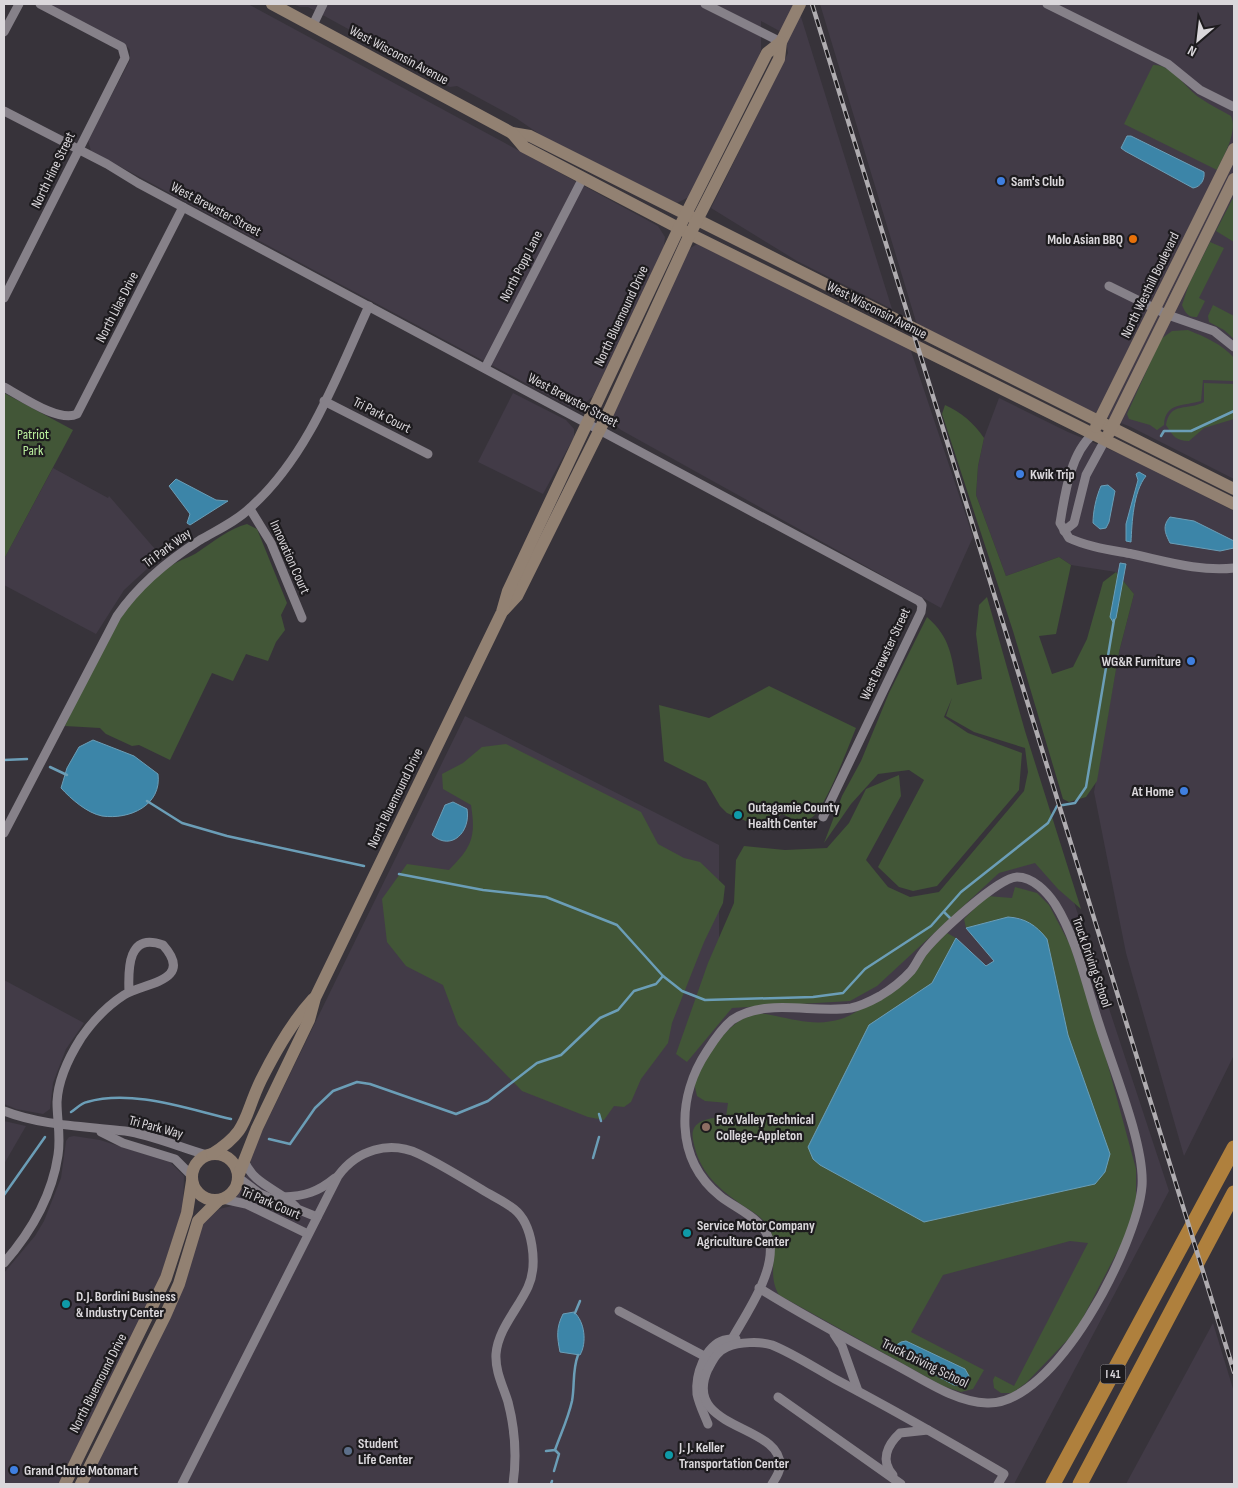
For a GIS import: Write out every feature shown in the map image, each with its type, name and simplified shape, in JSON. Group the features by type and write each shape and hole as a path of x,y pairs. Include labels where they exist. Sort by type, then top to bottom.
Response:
{"highway":[{"name":"I 41","path":"1052,1484 1234,1148"},
{"name":"I 41","path":"1080,1484 1234,1192"}],"main road":[{"name":"West Wisconsin Avenue","path":"272,4 512,133 524,146 583,178 685,231 1232,504"},
{"name":"North Bluemound Drive","path":"239,1176 244,1160 309,1020 315,998 502,612 508,591 587,422 685,231 697,220 778,59 780,42 800,4"},
{"name":"North Bluemound Drive","path":"502,612 517,596 600,429 685,231 686,214 767,53 780,42"},
{"name":"West Wisconsin Avenue","path":"512,133 530,136 1234,489"},
{"name":"North Westhill Boulevard","path":"1093,434 1234,149"},
{"name":"North Westhill Boulevard","path":"1105,440 1234,179"},
{"name":"North Bluemound Drive","path":"210,1155 230,1142 241,1129 270,1063 299,1014 315,998"},
{"path":"81,1484 165,1316 179,1284 198,1221 234,1191 239,1176 235,1165 229,1158 210,1155 196,1163 192,1178 195,1189 202,1196 210,1200 221,1200"},
{"name":"North Bluemound Drive","path":"66,1484 166,1278 187,1213 192,1178"}],"street":[{"path":"4,32 19,4"},
{"path":"40,4 57,8"},
{"path":"313,25 323,4"},
{"path":"705,4 780,42"},
{"path":"1047,4 1168,64 1200,90 1234,107"},
{"name":"North Hine Street","path":"4,298 122,65 125,53 122,47 57,8"},
{"name":"West Brewster Street","path":"4,111 914,598 922,605 917,620 823,817"},
{"name":"North Popp Lane","path":"485,368 583,178"},
{"name":"North Lilas Drive","path":"4,387 60,416 71,416 81,408 183,207"},
{"path":"1109,286 1168,315 1214,331 1234,347"},
{"name":"Tri Park Way","path":"4,833 110,627 128,600 145,581 170,561 250,509 279,479 293,460 324,401 369,306"},
{"name":"Tri Park Court","path":"324,401 428,454"},
{"path":"1093,434 1083,443 1068,482 1060,523 1069,538 1092,546 1207,569 1234,568"},
{"path":"1064,531 1074,523 1086,475 1105,440"},
{"name":"Innovation Court","path":"250,509 271,543 302,618"},
{"name":"Truck Driving School","path":"732,1339 759,1288 770,1254 766,1232 751,1217 709,1186 696,1168 690,1154 684,1121 685,1100 693,1075 705,1054 729,1023 752,1012 767,1009 851,1008 883,994 910,972 923,952 1000,882 1022,877 1035,883 1058,908 1070,937 1141,1162 1142,1187 1131,1233 1080,1333 1042,1376 1023,1392 1000,1403 985,1403 957,1396 833,1332 759,1288"},
{"path":"4,1263 24,1238 48,1191 58,1154 58,1093 71,1055 84,1034 102,1013 129,992 165,979 169,975 172,959 163,945 147,942 138,946 133,952 129,969 129,992"},
{"name":"Tri Park Way","path":"4,1111 22,1118 96,1130 126,1132 210,1155"},
{"name":"Tri Park Way","path":"96,1130 123,1143 174,1159 192,1178"},
{"path":"182,1484 338,1176 352,1160 372,1150 395,1148 409,1150 429,1159 514,1209 526,1228 531,1242 533,1259 530,1282 501,1334 496,1353 497,1367 507,1399 514,1432 513,1484"},
{"path":"244,1160 248,1170 258,1181 283,1196 296,1207"},
{"name":"Tri Park Court","path":"239,1176 260,1194 317,1216"},
{"path":"283,1196 302,1196 314,1193 338,1176"},
{"name":"Tri Park Court","path":"221,1200 251,1206 308,1234"},
{"path":"619,1311 706,1357"},
{"path":"833,1332 842,1346 858,1391"},
{"path":"708,1424 697,1394 697,1380 706,1357 714,1346 724,1340 759,1338"},
{"path":"772,1484 779,1472 778,1456 763,1441 720,1418 708,1403 704,1379 714,1357 722,1350 733,1345 761,1343 771,1345 929,1430 1004,1474 998,1484"},
{"path":"778,1397 901,1484"},
{"path":"905,1484 891,1474 887,1467 886,1451 889,1444 900,1434 929,1430"}],"shaded area":[{"path":"49,4 248,4 658,226 665,237 664,247 593,396 583,405 570,407 91,151 88,140 130,60 130,50 124,43"},
{"path":"293,4 797,4 892,309 797,261 711,208 788,53 785,34 761,21 761,50 757,62 689,197 677,203 545,138 516,118 457,86 450,87 396,59 372,42 308,7 300,7"},
{"path":"820,4 1234,4 1234,479 1131,427 1083,408 917,325"},
{"path":"697,244 910,348 973,537 941,608 621,430 612,422 609,411 689,249"},
{"path":"513,393 566,420 574,429 574,437 543,494 478,462"},
{"path":"999,398 1068,432 1137,461 1234,511 1234,1055 1184,1156 1126,953 1094,792 1119,652 1134,594 1116,572 1071,565 1059,557 1006,576 976,495 978,466 984,438"},
{"path":"53,468 108,498 109,496 161,556 124,590 96,634 4,585 4,559"},
{"name":"Fox Valley Technical College-Appleton","path":"465,716 719,845 719,998 813,997 1048,823 1169,1191 1014,1484 86,1484 201,1226 219,1209 232,1206 251,1165 250,1156"},
{"path":"4,980 84,1023 66,1049 53,1083 50,1109 43,1114 16,1109 4,1104"},
{"path":"4,1121 26,1126 4,1164"},
{"path":"69,1137 100,1140 170,1162 184,1176 183,1207 157,1287 60,1484 4,1484 4,1273 35,1236 44,1221 61,1178 66,1141"},
{"path":"1213,1323 1234,1392 1234,1484 1126,1484"}],"green space":[{"path":"1153,65 1166,68 1200,98 1231,116 1233,129 1217,170 1124,124"},
{"path":"1234,196 1234,242 1216,231"},
{"path":"1210,242 1224,248 1199,298 1205,301 1197,317 1191,317 1182,305 1189,284"},
{"path":"1213,305 1234,316 1234,339 1224,330 1209,322 1208,316"},
{"path":"1188,330 1219,345 1234,358 1234,381 1203,380 1201,401 1177,406 1172,409 1165,418 1164,425 1157,430 1150,425 1129,419 1127,414 1161,339 1172,331"},
{"path":"1204,383 1234,384 1234,419 1204,428 1189,441 1178,439 1166,425 1168,417 1180,408 1204,402"},
{"name":"Patriot Park","path":"4,393 73,430 4,559"},
{"path":"945,405 967,418 984,438 978,466 976,495 1006,576 1059,557 1071,565 1056,634 1039,636 1052,674 1073,667 1087,639 1103,582 1116,572 1134,594 1119,652 1097,781 1086,797 1069,802 1063,799 1013,631 942,414"},
{"path":"247,524 257,529 287,603 281,615 285,630 276,642 268,661 246,654 233,681 212,673 170,760 139,745 132,746 106,734 100,728 65,726 109,637 122,615 137,596 154,578 174,564 195,554 228,532"},
{"path":"987,597 1025,731 1081,909 1058,889 1035,863 999,873 877,986 850,1001 732,1008 687,1062 676,1054 708,963 734,903 736,860 744,846 785,850 827,848 849,823 866,789 899,775 901,796 866,860 888,887 910,897 939,892 1024,791 1028,772 1025,748 974,732 946,716 952,698 944,717 968,733 1022,753 1019,790 937,886 913,891 899,887 878,867 924,780 909,770 878,774 851,804 824,843 842,796 861,761 889,693 927,617 941,632 949,648 957,685 982,679 976,634 979,605"},
{"path":"769,686 856,728 823,804 807,820 796,820 782,814 771,822 753,824 727,813 720,806 706,782 664,761 659,705 709,718"},
{"path":"506,744 641,812 658,844 684,858 700,862 725,886 723,903 704,942 672,1023 668,1043 641,1079 631,1102 624,1107 614,1106 604,1120 588,1117 522,1091 458,1025 443,985 406,966 387,942 382,899 407,864 449,870 463,855 471,841 473,825 471,805 443,789 442,774 463,763 482,747"},
{"path":"1015,887 1037,893 1049,905 1070,945 1103,1047 1136,1169 1136,1204 1127,1233 1076,1331 1026,1383 1012,1393 1001,1393 994,1388 993,1380 995,1376 1014,1386 1088,1243 1070,1241 943,1275 911,1332 984,1370 973,1389 961,1392 943,1386 779,1295 773,1277 774,1242 768,1226 758,1215 719,1187 705,1171 696,1152 693,1140 694,1128 702,1121 726,1117 728,1103 705,1101 697,1096 694,1083 712,1049 721,1037 742,1019 766,1014 795,1020 822,1022 841,1019 853,1014 881,994 947,933 956,938 932,983 869,1025 1068,1035 1047,939 1020,918 1008,917 966,928 964,919 987,896 1012,898"}],"water":[{"path":"1127,136 1131,136 1204,172 1202,182 1193,188 1125,151 1121,148"},
{"path":"1139,472 1146,476 1138,490 1131,542 1126,541 1126,524 1138,480 1136,474"},
{"path":"176,479 216,500 228,501 190,525 187,523 190,514 169,486"},
{"path":"1108,485 1115,491 1109,522 1106,528 1100,529 1093,523 1094,509 1101,486"},
{"path":"1170,517 1194,521 1234,541 1234,548 1220,551 1170,543 1165,530 1166,523"},
{"path":"1120,563 1126,564 1116,618 1113,622 1110,617"},
{"path":"93,740 134,756 158,774 158,785 155,794 142,808 133,813 113,817 102,816 85,809 61,788 67,768 79,747"},
{"path":"453,802 467,809 466,825 458,837 453,840 439,840 432,835 445,805"},
{"path":"1008,917 1030,923 1047,939 1068,1035 1110,1154 1105,1172 1095,1184 924,1222 820,1165 813,1159 808,1147 869,1025 932,983 956,938 986,966 994,961 966,928"},
{"path":"574,1312 581,1321 584,1333 584,1345 580,1355 560,1352 558,1342 558,1328 563,1314"},
{"path":"906,1341 965,1369 969,1376 968,1382 961,1386 954,1385 898,1355 895,1346"}],"waterway":[{"path":"1161,436 1164,431 1191,431 1234,411"},
{"path":"399,874 483,890 546,897 617,925 663,976 682,991 705,1000 813,997 843,993 865,969 931,926 961,892 1048,823 1057,806 1075,803 1086,787 1114,620"},
{"path":"4,760 27,759"},
{"path":"50,767 67,775"},
{"path":"147,801 182,823 227,836 364,866"},
{"path":"944,912 950,918"},
{"path":"269,1139 290,1144 315,1108 333,1091 357,1082 370,1084 456,1114 488,1101 537,1063 561,1055 600,1018 618,1010 634,991 656,984 663,976"},
{"path":"71,1112 85,1103 122,1098 159,1102 231,1119"},
{"path":"599,1114 601,1121"},
{"path":"4,1195 45,1137"},
{"path":"593,1158 599,1137"},
{"path":"575,1313 580,1301"},
{"path":"554,1471 559,1454 555,1450 572,1401 578,1355"},
{"path":"546,1451 555,1450"}],"railway":[{"path":"812,4 1234,1372"}],"place":[{"name":"Sam's Club","path":"1001,181"},
{"name":"Molo Asian BBQ","path":"1133,239"},
{"name":"Kwik Trip","path":"1020,474"},
{"name":"WG&R Furniture","path":"1191,661"},
{"name":"At Home","path":"1184,791"},
{"name":"Outagamie County Health Center","path":"738,815"},
{"name":"Fox Valley Technical College-Appleton","path":"706,1127"},
{"name":"Service Motor Company Agriculture Center","path":"687,1233"},
{"name":"D.J. Bordini Business & Industry Center","path":"66,1304"},
{"name":"Student Life Center","path":"348,1451"},
{"name":"J. J. Keller Transportation Center","path":"669,1455"},
{"name":"Grand Chute Motomart","path":"14,1470"}]}
